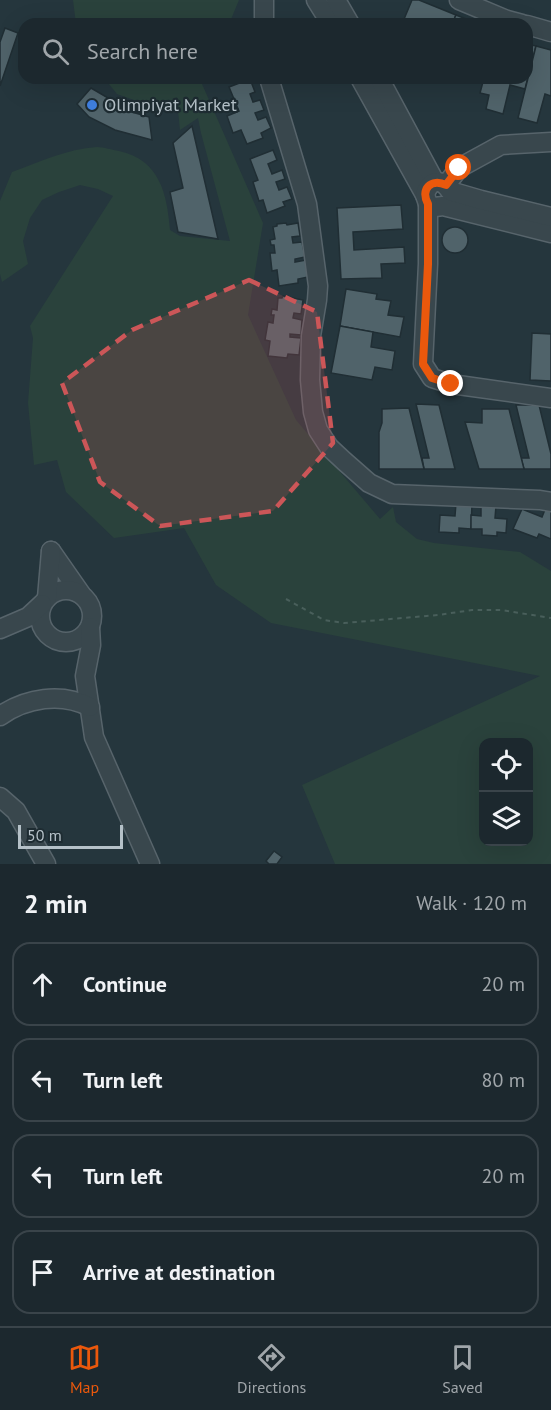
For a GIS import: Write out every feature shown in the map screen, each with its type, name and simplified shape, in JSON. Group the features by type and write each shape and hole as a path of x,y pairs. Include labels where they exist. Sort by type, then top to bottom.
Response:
{"street":[{"path":"264,0 264,18"},
{"path":"316,0 327,18"},
{"path":"336,0 346,18"},
{"path":"459,0 502,18"},
{"path":"533,27 551,32"},
{"path":"271,84 307,204 318,286 311,336 310,380 313,412 318,430 329,447 369,483 392,494 551,502"},
{"path":"364,84 438,194 551,233"},
{"path":"382,84 438,194"},
{"path":"551,142 501,145 459,168 438,194 428,264 423,364 432,378 451,384 551,398"},
{"path":"438,194 481,200 551,217"},
{"path":"51,551 81,594 91,605 93,613 90,627 86,633 73,641 58,641 52,638 42,626 40,619 51,551"},
{"path":"0,629 28,617 52,593 67,589 81,594"},
{"path":"90,627 91,645 85,676 94,737 150,864"},
{"path":"0,716 23,704 49,699 79,702 90,707"},
{"path":"0,797 8,815 46,864"}],"path":[{"path":"286,599 324,620 344,623 472,610 501,610 551,618"}],"highlighted area":[{"path":"249,280 317,312 333,443 273,511 160,526 100,482 62,383 132,330"}],"green space":[{"path":"73,0 239,0 232,18 75,18"},
{"path":"109,84 202,84 263,223 248,315 296,420 380,519 393,507 396,522 417,539 434,543 520,552 551,571 551,864 335,864 302,785 540,676 271,623 216,585 184,528 114,538 66,492 57,460 34,465 28,403 33,338 30,326 113,196 98,189 80,185 42,200 30,218 23,241 28,264 2,282 0,274 0,201 12,172 53,156 75,150 102,147 133,156 152,170 159,180 167,204 170,230 180,236 230,241 198,118 180,130 178,111 145,104 117,94"}],"building":[{"path":"412,0 419,0 456,15 455,18 404,18"},
{"path":"5,28 18,33 0,86 0,42"},
{"path":"536,46 551,50 551,96 545,94 537,123 518,118 526,84 533,84 533,58"},
{"path":"237,84 252,84 255,92 250,94 253,102 260,100 264,110 255,113 258,120 266,117 271,128 261,133 263,138 247,144 241,130 233,133 227,116 239,111 229,87"},
{"path":"482,84 526,84 525,89 510,85 503,114 486,109 489,95 480,93"},
{"path":"91,88 132,112 149,117 152,140 115,130 89,117 77,104"},
{"path":"192,126 218,239 178,232 170,192 183,188 173,143"},
{"path":"273,150 277,160 268,164 272,174 282,170 285,179 276,182 279,190 287,187 292,199 283,202 285,206 267,213 263,200 259,201 253,182 258,180 250,159"},
{"path":"401,205 403,229 353,232 354,250 404,247 405,263 381,264 382,278 341,279 337,208"},
{"path":"286,223 287,225 298,223 300,236 292,237 293,243 302,242 305,257 295,259 295,262 306,260 308,277 298,279 298,283 279,286 277,270 272,271 270,253 275,253 274,245 271,245 270,240 275,239 273,227"},
{"path":"455,227 464,231 468,240 464,249 455,253 446,249 442,240 446,231"},
{"path":"346,289 377,294 376,299 391,301 388,315 404,317 400,337 340,326"},
{"path":"283,296 303,300 301,314 294,313 293,318 302,320 301,335 290,334 290,337 301,338 299,355 288,354 287,358 268,356 270,341 265,340 268,322 273,323 272,309 277,310 278,298"},
{"path":"340,326 373,332 371,347 395,351 392,370 375,367 372,380 331,373"},
{"path":"532,333 551,334 551,381 530,380"},
{"path":"416,404 439,405 455,469 424,469 422,458 429,458"},
{"path":"516,405 539,405 551,454 551,469 524,469 521,458 529,458"},
{"path":"409,408 424,469 379,469 379,432 382,423 382,409"},
{"path":"482,409 509,409 524,469 479,469 465,422 482,423"},
{"path":"456,503 472,504 471,529 459,528 459,533 439,532 440,515 455,516"},
{"path":"481,505 496,506 495,518 507,519 506,533 497,532 497,536 482,535 482,529 471,529 471,515 481,516"},
{"path":"546,507 551,509 551,539 539,534 537,538 513,529 522,509 542,517"},
{"path":"274,851 282,857 277,864 269,864 266,861"}],"place":[{"name":"Olimpiyat Market","path":"92,105"}],"route":[{"path":"451,384 432,378 423,364 428,264 428,204 425,195 430,184 439,182 446,185 459,168"}]}
